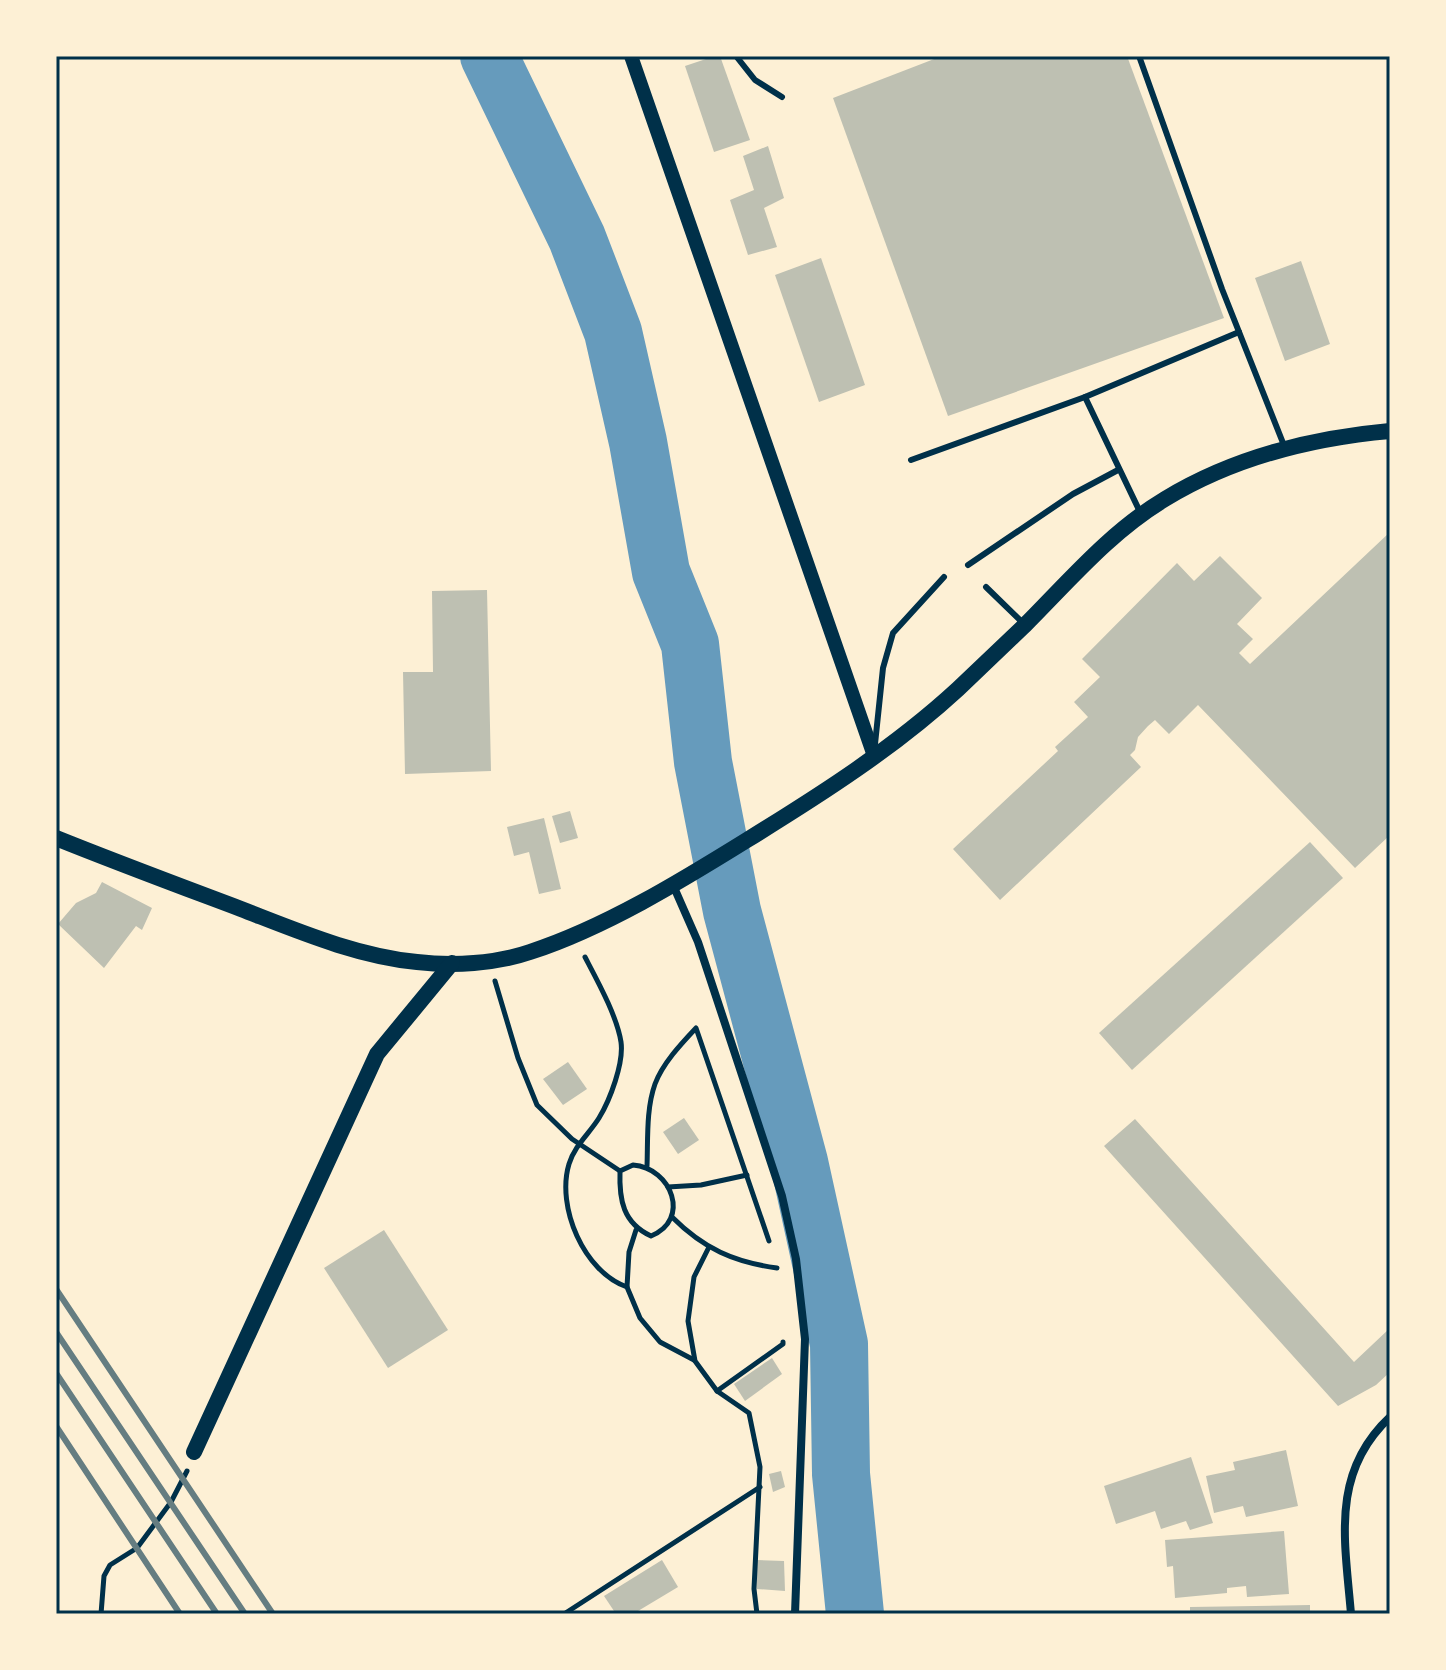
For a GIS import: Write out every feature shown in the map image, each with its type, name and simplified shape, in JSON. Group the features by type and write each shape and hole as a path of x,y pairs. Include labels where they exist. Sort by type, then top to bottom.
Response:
{"main road":[{"path":"56,838 348,948 416,962 452,963 490,961 528,953 679,882 814,798 874,756 917,725 1025,625 1062,585 1141,514 1205,476 1246,459 1329,439 1390,431"},
{"path":"194,1452 377,1054 452,963"}],"street":[{"path":"631,56 874,756"},
{"path":"679,882 782,1196 796,1259 805,1339 795,1614"},
{"path":"1351,1614 1343,1527 1347,1490 1363,1449 1390,1417"}],"lane":[{"path":"736,56 755,80 782,97"},
{"path":"1139,56 1239,332 1285,448"},
{"path":"911,460 1085,397 1239,332"},
{"path":"1085,397 1141,514"},
{"path":"968,565 1073,494 1118,470"},
{"path":"874,756 883,668 893,633 944,577"},
{"path":"986,587 1025,625"}],"path":[{"path":"574,934 621,1042 617,1077 600,1117 579,1144 568,1166 567,1200 576,1238 596,1266 616,1283 627,1287"},
{"path":"490,961 518,1058 537,1105 579,1144 620,1171"},
{"path":"647,1166 648,1127 655,1084 675,1051 696,1028 747,1175 779,1283"},
{"path":"633,1165 647,1166 664,1179 672,1197 672,1217 663,1231 651,1236 636,1229 623,1210 619,1190 620,1171 633,1165"},
{"path":"668,1187 701,1185 747,1175"},
{"path":"672,1217 709,1247 745,1264 777,1268"},
{"path":"636,1229 629,1252 627,1287 640,1318 660,1342 695,1361 717,1391 749,1413 760,1467 754,1589 757,1614"},
{"path":"695,1361 688,1321 694,1277 709,1247"},
{"path":"717,1391 783,1344 782,1329"},
{"path":"101,1614 104,1576 110,1565 137,1548 157,1522 183,1480 194,1452"},
{"path":"567,1613 760,1487"}],"building":[{"path":"720,56 750,140 714,152 685,66"},
{"path":"942,56 1127,56 1224,318 948,416 833,98"},
{"path":"768,146 784,198 764,208 777,247 748,255 730,200 754,190 743,156"},
{"path":"821,258 865,385 819,402 775,275"},
{"path":"1301,261 1330,344 1285,361 1255,278"},
{"path":"1390,532 1390,835 1355,868 1198,705 1169,734 1155,720 1148,726 1138,737 1135,750 1130,755 1141,767 1000,900 953,849 1058,751 1055,747 1088,717 1074,702 1100,677 1082,659 1177,563 1194,581 1220,556 1262,598 1237,624 1253,639 1239,653 1250,664"},
{"path":"487,590 491,771 405,774 403,672 433,672 432,591"},
{"path":"570,811 578,838 560,843 552,816"},
{"path":"544,818 561,889 539,894 529,852 514,856 507,827"},
{"path":"1310,842 1343,878 1132,1070 1099,1033"},
{"path":"102,882 152,908 142,930 136,926 104,968 58,924 76,903 96,893"},
{"path":"568,1062 587,1089 563,1105 543,1079"},
{"path":"684,1118 699,1140 678,1154 663,1132"},
{"path":"1135,1119 1354,1362 1390,1328 1390,1372 1376,1385 1338,1406 1104,1146"},
{"path":"384,1230 448,1330 388,1368 324,1268"},
{"path":"772,1358 782,1374 745,1401 734,1384"},
{"path":"1286,1450 1298,1506 1246,1517 1243,1506 1214,1513 1206,1476 1235,1470 1233,1462"},
{"path":"1191,1457 1213,1523 1190,1530 1186,1521 1161,1529 1155,1511 1116,1524 1104,1486"},
{"path":"781,1471 785,1487 773,1492 769,1474"},
{"path":"1284,1531 1289,1594 1247,1597 1246,1586 1227,1588 1227,1593 1175,1598 1173,1566 1167,1567 1165,1540"},
{"path":"662,1560 678,1587 633,1614 616,1614 604,1596"},
{"path":"757,1560 784,1561 785,1591 757,1589"},
{"path":"1310,1605 1310,1614 1190,1614 1190,1607"}],"waterway":[{"path":"489,56 577,238 613,332 638,442 661,572 690,644 703,762 732,911 799,1162 839,1344 841,1474 855,1614"}],"railway":[{"path":"56,1289 273,1614"},
{"path":"56,1332 245,1614"},
{"path":"56,1373 217,1614"},
{"path":"56,1426 180,1614"}]}
